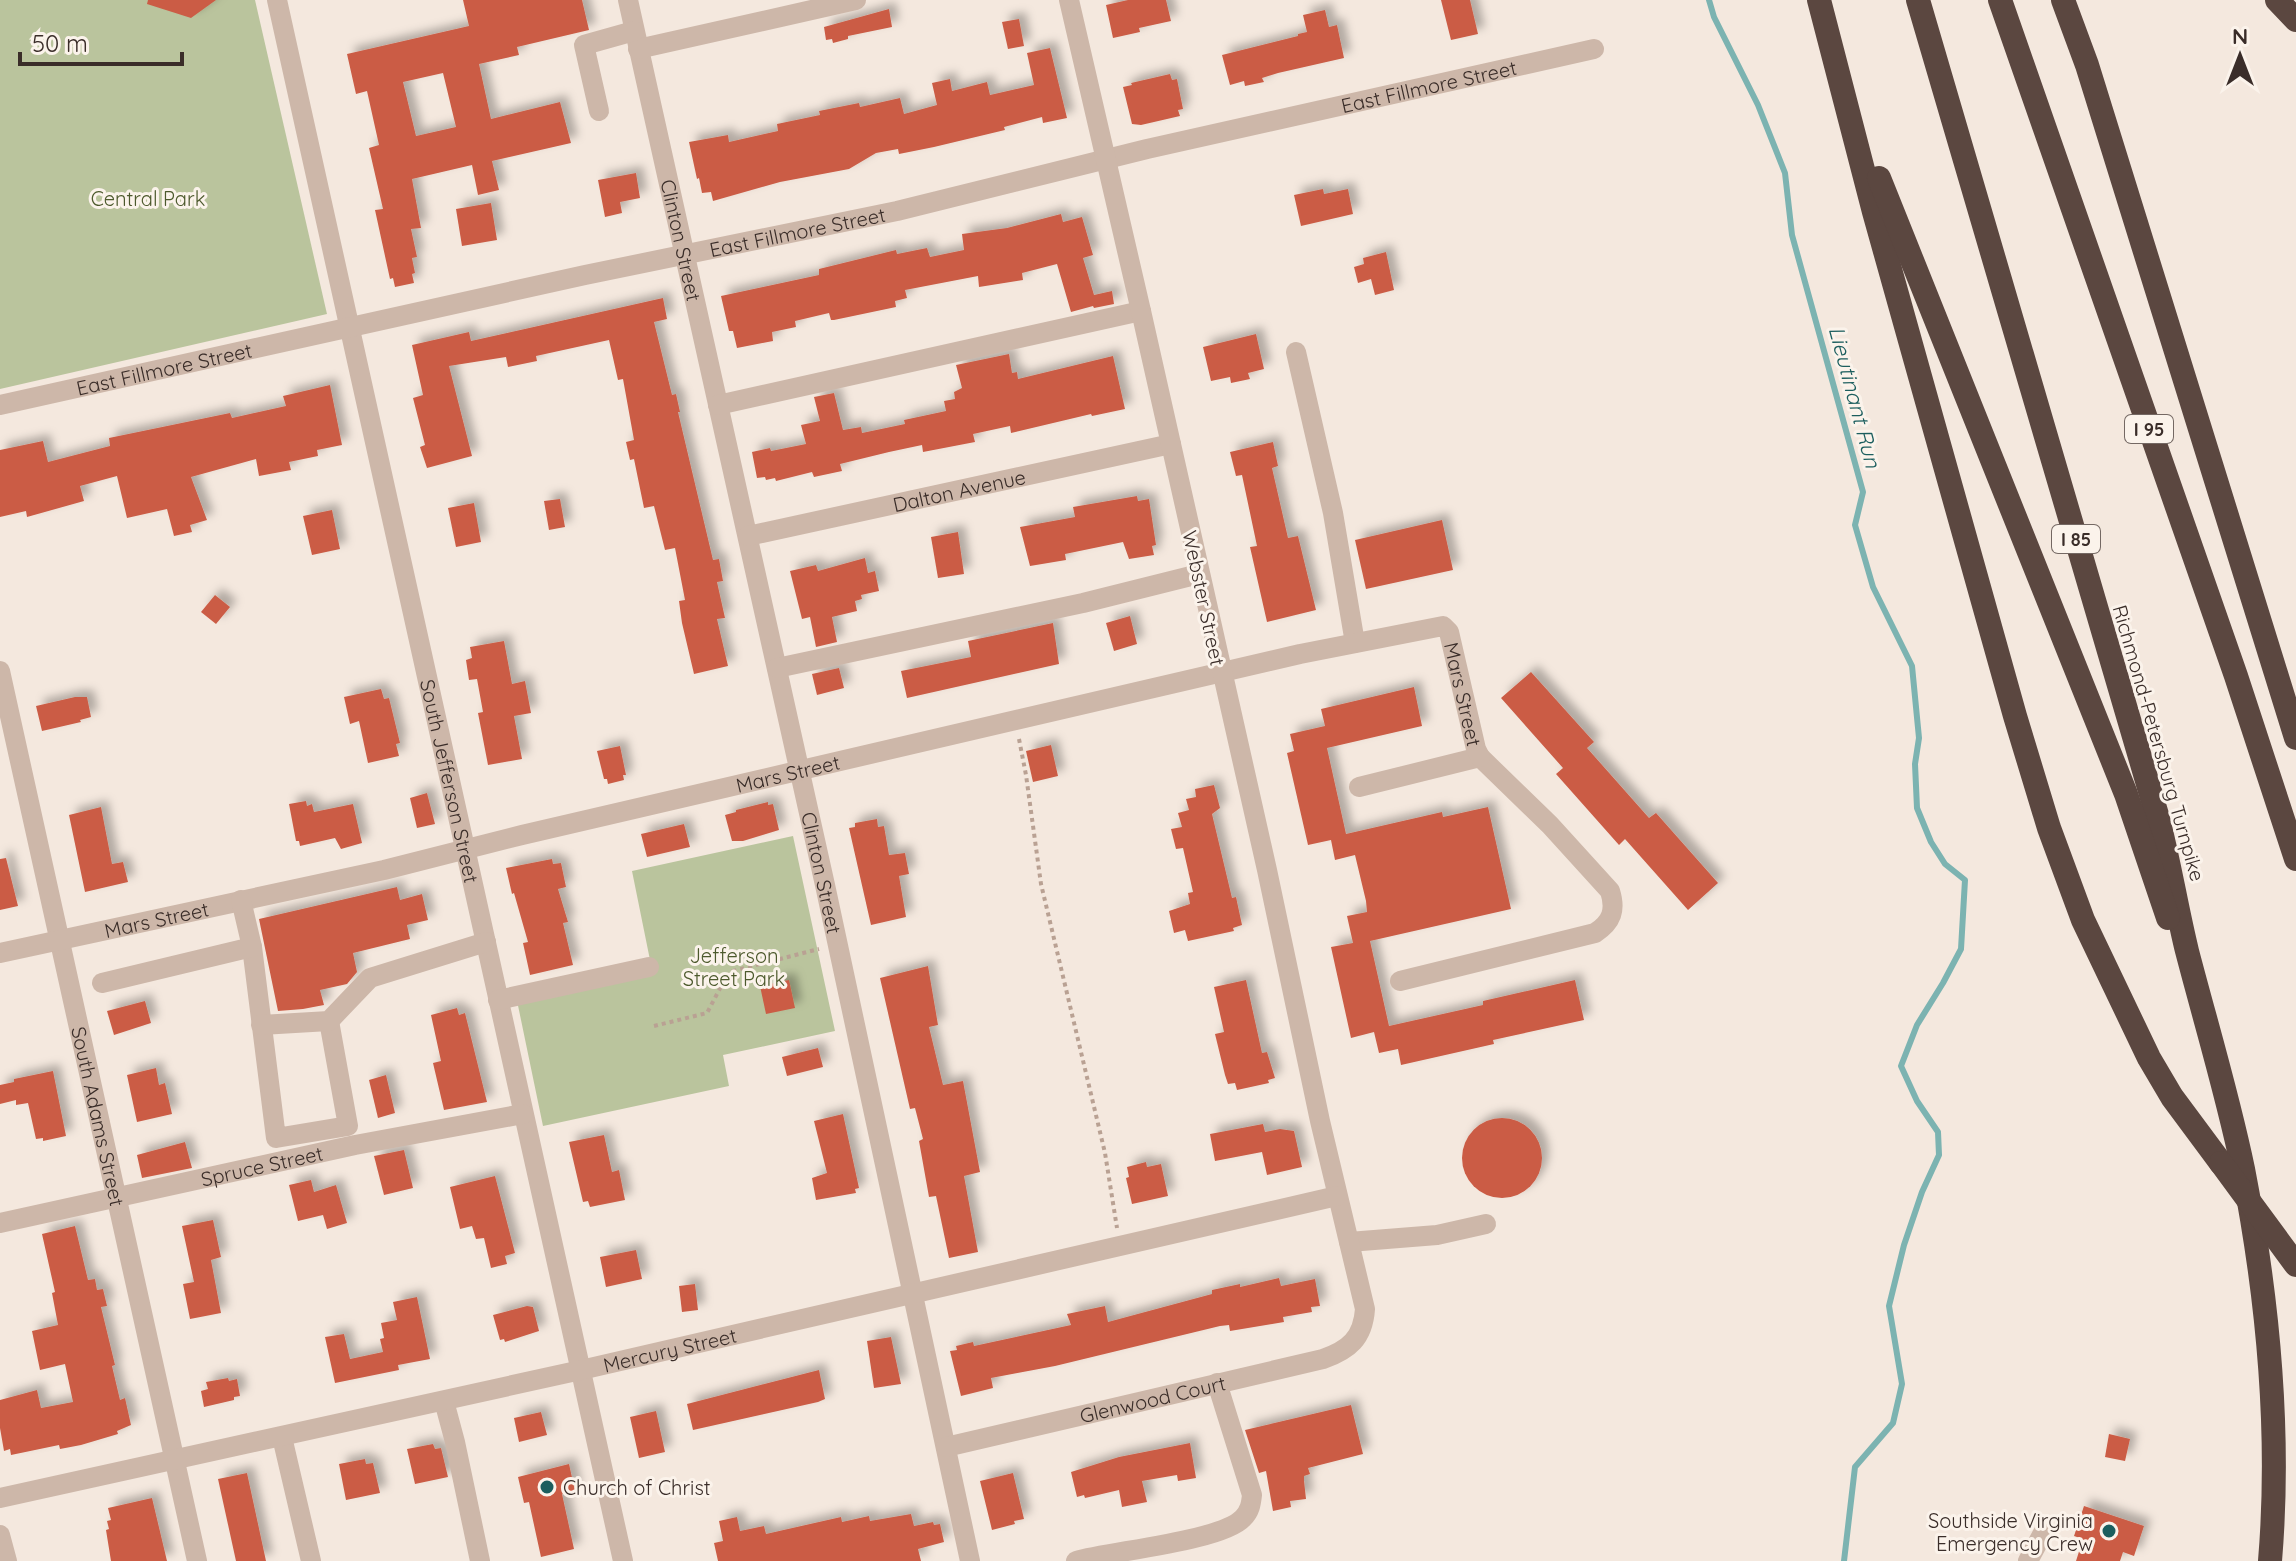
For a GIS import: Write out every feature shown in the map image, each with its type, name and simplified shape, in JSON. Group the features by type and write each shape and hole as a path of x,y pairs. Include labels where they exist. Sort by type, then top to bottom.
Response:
{"highway":[{"path":"1819,0 1874,212 2015,716 2049,828 2083,920 2149,1058 2172,1097 2296,1265"},
{"name":"Richmond-Petersburg Turnpike","path":"1918,0 2157,815 2242,1167 2268,1321 2274,1507 2270,1561"},
{"name":"I 95","path":"2000,0 2236,676 2296,859"},
{"name":"I 95","path":"2063,0 2087,65 2296,738"},
{"path":"2277,0 2296,20"},
{"path":"1842,83 2126,794 2220,1081"}],"street":[{"name":"South Jefferson Street","path":"277,0 623,1561"},
{"name":"Clinton Street","path":"628,0 777,668 970,1561"},
{"path":"599,111 584,45 636,40 856,0"},
{"name":"Webster Street","path":"1069,0 1365,1309 1364,1321 1355,1342"},
{"name":"East Fillmore Street","path":"0,405 897,211 1105,160 1594,49"},
{"path":"718,405 1141,311"},
{"path":"1296,352 1333,513 1355,643"},
{"name":"Dalton Avenue","path":"748,536 1171,444"},
{"path":"777,668 1083,603 1199,574"},
{"name":"Mars Street","path":"0,953 384,870 799,770 1355,643 1443,626 1449,632 1480,757"},
{"name":"South Adams Street","path":"0,671 197,1561"},
{"path":"1359,787 1480,757 1550,825 1610,891 1614,903 1606,926 1595,933 1400,981"},
{"path":"241,900 252,947 276,1138 348,1126 329,1021"},
{"path":"261,1025 329,1021 370,978 486,942"},
{"path":"102,983 252,947"},
{"path":"498,1000 649,967"},
{"name":"Spruce Street","path":"0,1223 355,1145 523,1114"},
{"name":"Mercury Street","path":"0,1498 444,1401 1337,1196"},
{"path":"1349,1242 1437,1235 1486,1224"},
{"name":"Glenwood Court","path":"946,1447 1323,1359 1355,1342"},
{"path":"1076,1561 1175,1543 1242,1520 1250,1508 1252,1495 1217,1383"},
{"path":"444,1401 480,1561"},
{"path":"282,1437 311,1561"},
{"path":"2028,1561 2043,1533"},
{"path":"0,1535 7,1561"}],"path":[{"path":"1015,721 1041,884 1105,1153 1119,1246"},
{"path":"654,1026 707,1013 726,977 743,966 837,945"}],"green space":[{"name":"Central Park","path":"0,0 255,0 327,314 0,389"},
{"name":"Jefferson Street Park","path":"793,836 835,1031 723,1055 729,1086 543,1126 515,991 650,960 632,871"}],"building":[{"path":"148,0 216,0 191,18 147,4"},
{"path":"463,0 582,0 589,30 517,47 519,55 479,64 491,119 560,102 571,143 492,161 499,190 478,195 472,165 412,179 421,228 411,229 417,257 412,258 414,283 395,287 393,278 390,279 375,210 383,209 369,148 379,145 367,91 356,94 347,54 469,26","holes":["443,73 456,127 416,136 403,82"]},
{"path":"1128,0 1166,0 1171,21 1113,38 1106,5"},
{"path":"1441,0 1470,0 1478,34 1451,40"},
{"path":"889,9 892,27 848,36 848,39 833,43 832,39 826,40 824,27"},
{"path":"1325,10 1329,27 1337,25 1344,58 1278,73 1262,78 1264,82 1245,86 1244,81 1230,85 1222,55 1298,36 1307,32 1303,15"},
{"path":"1019,19 1024,46 1008,49 1002,22"},
{"path":"1050,48 1067,118 1043,123 1042,117 1004,127 1005,130 934,147 899,154 898,149 876,153 849,169 780,182 713,201 711,192 702,193 689,142 728,135 729,142 778,131 777,124 859,103 860,107 900,98 904,114 937,105 932,83 950,79 952,91 987,82 990,95 1034,85 1027,53"},
{"path":"1170,74 1172,80 1177,79 1183,109 1178,110 1180,116 1141,125 1132,124 1123,87"},
{"path":"636,173 640,198 620,202 622,213 605,217 598,180"},
{"path":"1323,189 1324,194 1348,189 1353,214 1301,226 1294,195"},
{"path":"491,203 497,240 462,246 456,209"},
{"path":"1061,214 1063,222 1082,217 1093,255 1083,258 1094,295 1112,291 1114,304 1071,312 1057,264 1022,273 1023,280 979,287 978,276 905,290 907,298 895,301 896,307 834,320 831,320 829,313 795,321 796,327 772,332 773,341 737,348 733,331 729,331 721,296 819,275 819,269 896,250 897,254 927,248 930,257 964,250 962,234 1007,228"},
{"path":"1386,252 1394,290 1375,295 1371,279 1358,283 1354,267 1364,264 1363,258"},
{"path":"663,298 667,319 654,322 672,395 676,394 713,560 719,559 723,581 717,582 725,618 717,619 728,666 694,674 682,623 679,601 685,600 675,548 665,550 654,506 644,508 634,459 630,460 626,442 634,440 623,379 618,380 609,340 536,356 537,361 508,367 506,357 449,366 472,456 427,468 420,447 425,445 413,398 423,395 412,345 469,332 471,341"},
{"path":"1256,334 1264,369 1248,373 1250,379 1231,383 1230,377 1211,381 1203,347"},
{"path":"1009,354 1012,373 1017,372 1018,379 1113,356 1125,409 1011,433 1010,426 973,434 975,442 923,452 922,445 889,452 840,464 842,471 814,477 812,472 776,481 775,478 757,478 752,452 806,444 801,425 820,421 814,397 834,393 843,430 861,427 862,433 905,424 904,420 946,411 944,401 955,399 954,392 962,388 956,365"},
{"path":"330,385 342,445 317,450 318,456 289,462 291,470 259,476 256,459 191,477 207,520 190,525 192,532 174,536 167,509 127,518 117,476 80,486 84,501 27,517 26,511 0,517 0,450 43,441 48,462 110,446 109,438 230,413 232,418 286,406 283,396"},
{"path":"1273,442 1278,466 1272,468 1288,538 1298,536 1316,610 1267,622 1250,547 1257,546 1242,475 1236,476 1230,452"},
{"path":"1137,496 1138,501 1149,499 1156,545 1152,546 1154,555 1129,559 1123,542 1065,554 1066,560 1030,566 1020,527 1075,517 1073,507"},
{"path":"560,499 565,527 549,530 544,501"},
{"path":"474,503 481,542 456,547 448,508"},
{"path":"332,510 340,549 312,555 303,516"},
{"path":"1442,520 1453,570 1366,589 1355,540"},
{"path":"958,532 964,574 938,578 931,537"},
{"path":"865,558 868,573 875,571 879,591 861,595 862,599 855,601 857,611 832,617 837,642 816,647 810,617 802,619 790,571 816,565 818,571"},
{"path":"215,595 230,607 216,624 201,612"},
{"path":"1130,616 1137,644 1114,651 1106,623"},
{"path":"1053,623 1059,664 907,698 901,671 971,657 968,641"},
{"path":"504,641 512,684 525,681 531,713 514,716 522,759 488,765 478,713 483,712 477,679 469,680 466,660 472,658 470,647"},
{"path":"839,668 844,688 817,695 812,674"},
{"path":"1531,672 1594,742 1587,748 1649,818 1656,813 1718,883 1688,910 1625,839 1619,845 1556,774 1563,768 1501,698"},
{"path":"1414,687 1422,726 1327,748 1346,834 1442,812 1443,817 1488,807 1511,909 1370,941 1389,1026 1575,980 1584,1020 1401,1065 1398,1049 1379,1053 1374,1032 1351,1038 1331,947 1353,943 1347,916 1367,912 1366,901 1355,855 1335,860 1331,840 1308,845 1287,753 1294,751 1290,734 1325,726 1321,709"},
{"path":"381,689 384,699 389,698 400,743 396,744 399,756 368,763 359,721 350,724 344,697"},
{"path":"87,697 91,717 42,731 36,706"},
{"path":"1051,745 1058,776 1033,782 1026,751"},
{"path":"620,746 626,775 623,775 624,780 608,784 597,751"},
{"path":"1214,785 1220,808 1212,814 1232,898 1236,897 1242,925 1233,928 1234,931 1188,941 1185,930 1174,933 1169,911 1190,904 1188,893 1193,892 1183,848 1176,849 1171,829 1182,827 1178,813 1189,810 1186,799 1196,797 1195,789"},
{"path":"427,793 435,824 417,828 410,798"},
{"path":"306,801 307,806 312,804 314,812 353,804 362,843 341,849 335,838 300,846 296,841 289,804"},
{"path":"768,802 768,805 773,804 779,830 743,841 732,841 725,815"},
{"path":"101,807 112,864 123,862 128,882 85,892 69,815"},
{"path":"877,819 878,827 884,826 889,855 905,853 909,874 899,876 906,917 871,925 849,828 855,827 855,823"},
{"path":"684,824 690,847 647,857 641,834"},
{"path":"6,858 18,906 0,910 0,859"},
{"path":"552,859 553,864 561,863 566,887 558,889 568,922 563,923 573,965 530,975 523,943 528,942 506,868"},
{"path":"397,887 400,900 422,894 428,920 407,925 410,939 353,953 357,972 347,984 320,990 324,1005 278,1011 259,919"},
{"path":"928,966 938,1025 929,1027 943,1085 963,1081 980,1172 964,1176 978,1252 949,1258 936,1196 929,1197 919,1141 923,1139 915,1108 910,1109 880,978"},
{"path":"789,980 795,1008 766,1014 760,986"},
{"path":"1246,980 1262,1053 1267,1052 1275,1078 1268,1080 1269,1083 1237,1090 1235,1083 1228,1084 1215,1034 1224,1032 1214,987"},
{"path":"145,1001 151,1023 114,1035 107,1011"},
{"path":"457,1008 459,1015 465,1013 487,1102 444,1110 433,1063 441,1061 431,1015"},
{"path":"818,1048 823,1067 787,1076 782,1057"},
{"path":"156,1068 159,1085 165,1083 172,1114 137,1122 127,1075"},
{"path":"53,1071 66,1136 43,1141 43,1138 36,1139 28,1103 16,1105 16,1100 0,1104 0,1085"},
{"path":"386,1075 395,1113 378,1118 369,1080"},
{"path":"843,1114 859,1188 855,1189 856,1193 816,1200 812,1178 827,1173 814,1121"},
{"path":"1502,1118 1517,1121 1530,1130 1539,1143 1542,1158 1539,1173 1530,1186 1517,1195 1502,1198 1487,1195 1474,1186 1465,1173 1462,1158 1465,1143 1474,1130 1487,1121"},
{"path":"1263,1124 1265,1132 1280,1129 1294,1131 1302,1167 1267,1175 1262,1152 1215,1161 1210,1134"},
{"path":"604,1135 612,1172 619,1170 625,1200 590,1207 588,1201 583,1202 569,1142"},
{"path":"185,1142 192,1168 142,1178 137,1155"},
{"path":"404,1150 413,1188 384,1195 374,1156"},
{"path":"1146,1162 1147,1167 1161,1164 1168,1196 1132,1204 1126,1178 1129,1177 1127,1167"},
{"path":"495,1176 515,1253 505,1256 507,1264 491,1268 484,1238 476,1239 472,1226 460,1229 450,1187"},
{"path":"311,1180 314,1192 336,1185 347,1223 327,1229 323,1215 298,1221 289,1185"},
{"path":"213,1220 221,1257 211,1260 221,1313 190,1319 183,1284 194,1282 182,1226"},
{"path":"75,1226 88,1280 95,1279 97,1290 103,1289 107,1306 101,1307 115,1365 112,1366 120,1400 125,1398 131,1425 117,1431 118,1434 81,1445 60,1449 59,1445 11,1455 10,1449 4,1451 0,1400 37,1390 41,1408 73,1402 65,1364 40,1370 32,1331 58,1325 52,1293 55,1292 42,1234"},
{"path":"636,1250 642,1279 606,1287 600,1257"},
{"path":"1279,1278 1281,1286 1315,1279 1320,1306 1311,1307 1312,1312 1283,1317 1284,1322 1230,1331 1229,1325 1220,1326 1055,1366 991,1378 993,1388 961,1396 950,1351 957,1350 956,1346 973,1342 974,1346 1071,1325 1067,1314 1105,1306 1108,1322 1212,1294 1212,1290"},
{"path":"695,1284 698,1310 682,1312 679,1286"},
{"path":"417,1297 430,1359 398,1365 399,1370 335,1383 325,1337 344,1334 350,1359 383,1352 381,1323 397,1320 393,1302"},
{"path":"533,1307 539,1331 505,1342 504,1339 500,1340 493,1315"},
{"path":"891,1337 901,1384 874,1388 867,1341"},
{"path":"819,1370 825,1399 693,1430 687,1404"},
{"path":"228,1378 229,1381 237,1379 240,1396 204,1407 201,1391 208,1389 206,1382"},
{"path":"1351,1405 1363,1454 1308,1468 1310,1474 1304,1476 1306,1499 1290,1501 1291,1507 1273,1511 1266,1471 1259,1473 1245,1430"},
{"path":"656,1411 665,1452 639,1458 630,1417"},
{"path":"541,1412 547,1435 519,1442 514,1418"},
{"path":"2109,1434 2130,1439 2125,1461 2105,1457"},
{"path":"1190,1443 1196,1478 1178,1481 1177,1475 1142,1481 1147,1502 1122,1507 1119,1490 1077,1497 1071,1472 1119,1457"},
{"path":"433,1444 435,1449 441,1448 448,1477 415,1484 407,1449"},
{"path":"365,1459 366,1464 373,1463 380,1493 346,1500 339,1464"},
{"path":"569,1464 575,1491 562,1494 574,1549 541,1557 529,1502 524,1503 518,1477"},
{"path":"247,1473 266,1561 236,1561 218,1479"},
{"path":"1013,1473 1024,1519 992,1530 980,1481"},
{"path":"152,1498 167,1561 111,1561 106,1530 109,1529 107,1521 111,1520 108,1508"},
{"name":"Southside Virginia Emergency Crew","path":"2084,1506 2144,1526 2134,1556 2123,1552 2120,1561 2076,1561 2083,1539 2074,1536"},
{"path":"911,1514 914,1526 933,1522 934,1525 940,1524 944,1542 918,1549 921,1561 718,1561 714,1543 723,1541 719,1521 737,1517 740,1531 764,1526 766,1534 841,1517 842,1522 869,1516 870,1521"}],"waterway":[{"name":"Lieutinant Run","path":"1709,0 1714,17 1758,105 1785,173 1792,235 1863,492 1855,525 1873,587 1912,666 1919,738 1915,764 1917,808 1931,842 1945,864 1965,880 1961,949 1917,1025 1901,1066 1917,1101 1938,1132 1939,1155 1922,1192 1904,1245 1889,1306 1902,1384 1893,1423 1855,1467 1844,1561"}],"place":[{"name":"Church of Christ","path":"547,1487"},
{"name":"Southside Virginia Emergency Crew","path":"2109,1531"}]}
